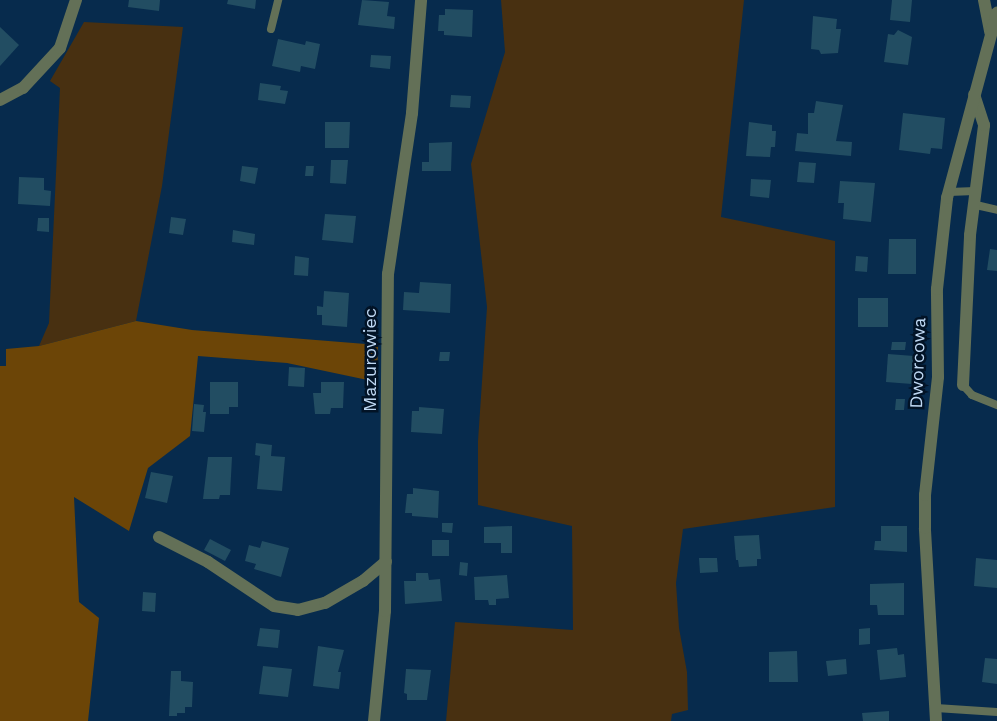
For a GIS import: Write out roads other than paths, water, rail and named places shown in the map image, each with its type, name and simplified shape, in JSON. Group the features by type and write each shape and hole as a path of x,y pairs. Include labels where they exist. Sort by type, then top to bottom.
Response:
{"street":[{"path":"0,100 23,88 60,48 76,0"},
{"name":"Mazurowiec","path":"374,721 385,611 388,274 412,113 421,0"},
{"path":"984,0 992,39"},
{"name":"Dworcowa","path":"936,721 925,495 938,377 937,289 949,192 974,95 992,39 997,13"},
{"path":"963,385 968,264 984,125 974,95"},
{"path":"159,537 208,562 274,606 298,610 325,603 363,581 386,562"}],"lane":[{"path":"271,29 278,0"},
{"path":"949,192 975,191"},
{"path":"975,205 997,210"},
{"path":"963,385 972,395 997,405"},
{"path":"936,708 997,712"}]}
